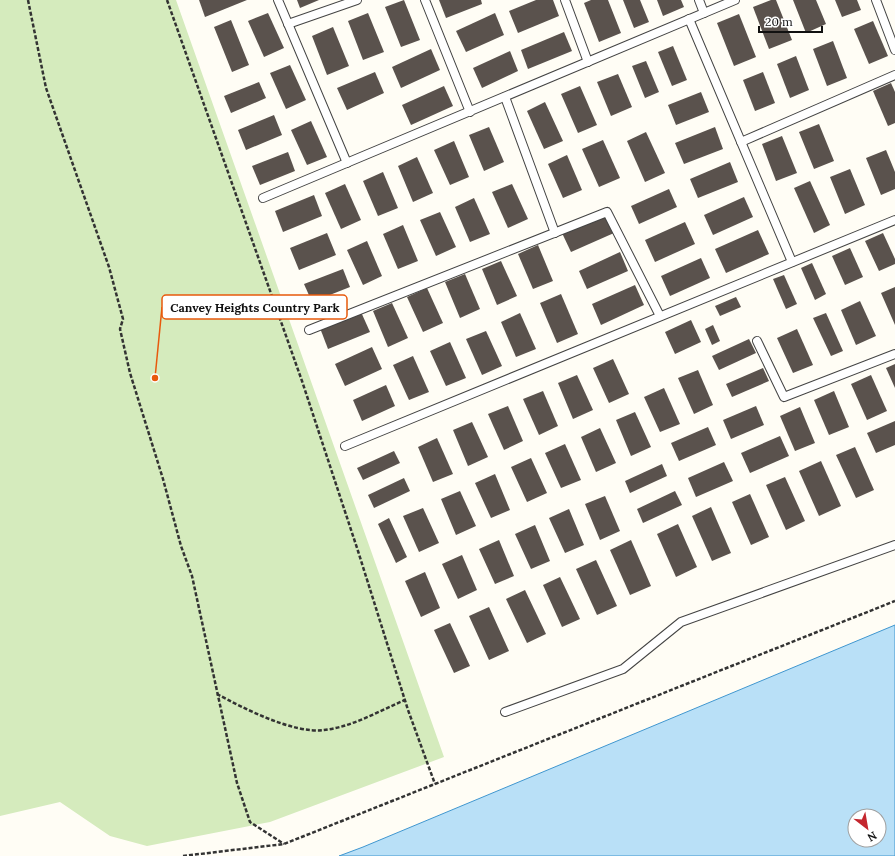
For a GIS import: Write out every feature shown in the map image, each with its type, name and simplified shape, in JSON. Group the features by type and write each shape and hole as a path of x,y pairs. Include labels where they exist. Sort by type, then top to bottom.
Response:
{"lane":[{"path":"278,0 347,163"},
{"path":"288,24 357,0"},
{"path":"426,0 470,112"},
{"path":"565,0 588,62"},
{"path":"699,0 704,13"},
{"path":"263,198 735,0"},
{"path":"876,0 895,50"},
{"path":"689,19 792,262"},
{"path":"741,142 895,75"},
{"path":"505,97 555,233"},
{"path":"309,330 607,212 660,316"},
{"path":"345,446 895,220"},
{"path":"756,341 784,396 895,354"},
{"path":"505,712 623,669 681,622 895,545"}],"path":[{"path":"28,0 46,88 109,267 123,319 120,329 130,373 163,479 181,546 192,576 236,783 250,822 284,844"},
{"path":"166,0 302,381 405,700 435,784"},
{"path":"183,856 284,844 895,601"},
{"path":"216,693 253,712 296,727 323,730 353,722 405,700"}],"green space":[{"path":"0,0 176,0 444,757 270,822 147,846 110,836 60,802 0,816"}],"water":[{"path":"895,625 895,856 339,856 363,847"}],"building":[{"path":"199,0 247,0 205,17"},
{"path":"297,0 319,0 300,8"},
{"path":"404,0 420,40 401,47 385,7"},
{"path":"439,0 481,0 482,4 446,18"},
{"path":"536,0 553,0 559,16 518,33 509,11"},
{"path":"591,0 608,0 621,33 599,42 584,3"},
{"path":"623,0 640,0 649,22 634,28"},
{"path":"657,0 681,0 684,7 663,16"},
{"path":"771,0 776,0 792,40 769,49 753,7"},
{"path":"793,0 816,0 826,24 806,33"},
{"path":"835,0 857,0 861,10 842,17"},
{"path":"268,13 284,48 264,57 248,21"},
{"path":"368,13 384,52 363,60 348,21"},
{"path":"495,13 504,35 466,52 456,31"},
{"path":"739,14 756,57 734,66 717,23"},
{"path":"231,20 249,65 232,72 214,27"},
{"path":"873,21 888,56 869,64 854,29"},
{"path":"333,27 349,66 327,75 312,36"},
{"path":"564,32 572,51 528,69 521,50"},
{"path":"833,41 847,78 827,86 813,49"},
{"path":"673,46 687,80 672,86 658,52"},
{"path":"431,49 440,70 401,88 392,67"},
{"path":"510,51 518,71 482,88 473,68"},
{"path":"796,56 809,90 790,98 777,64"},
{"path":"646,61 659,92 645,98 632,66"},
{"path":"290,65 306,100 286,109 270,73"},
{"path":"375,72 384,93 347,110 337,88"},
{"path":"763,72 775,103 755,111 743,80"},
{"path":"618,74 632,107 611,116 597,82"},
{"path":"259,82 266,98 231,113 224,96"},
{"path":"891,83 895,92 895,123 888,126 873,91"},
{"path":"444,86 453,106 411,125 402,105"},
{"path":"580,86 597,125 578,133 561,94"},
{"path":"701,92 709,112 676,125 668,105"},
{"path":"545,102 563,141 544,149 527,111"},
{"path":"274,115 282,135 246,150 238,130"},
{"path":"311,121 327,157 307,165 291,130"},
{"path":"819,124 834,161 814,169 799,132"},
{"path":"489,127 504,162 484,171 469,135"},
{"path":"715,127 723,149 684,164 675,143"},
{"path":"646,132 665,173 645,182 627,141"},
{"path":"782,136 797,173 776,181 762,144"},
{"path":"603,140 620,178 599,187 582,149"},
{"path":"454,141 469,177 450,185 434,150"},
{"path":"886,150 895,172 895,189 881,195 866,158"},
{"path":"288,152 295,171 260,185 252,166"},
{"path":"567,155 582,190 563,198 548,164"},
{"path":"417,157 433,193 413,202 398,166"},
{"path":"730,162 738,182 698,198 690,179"},
{"path":"850,169 865,205 845,214 830,177"},
{"path":"383,172 398,208 378,216 363,181"},
{"path":"810,181 830,225 814,233 794,188"},
{"path":"345,184 361,220 341,229 325,193"},
{"path":"512,184 528,219 508,228 492,192"},
{"path":"669,189 677,207 639,224 631,206"},
{"path":"314,195 322,216 283,232 275,211"},
{"path":"744,197 753,217 713,235 704,215"},
{"path":"474,198 490,234 470,242 455,207"},
{"path":"440,212 456,247 436,256 420,220"},
{"path":"606,213 614,233 571,252 562,233"},
{"path":"685,222 695,244 655,262 645,240"},
{"path":"403,225 418,261 398,269 383,234"},
{"path":"758,230 769,254 726,273 715,249"},
{"path":"327,233 336,255 299,270 290,248"},
{"path":"883,233 895,259 895,264 879,271 865,241"},
{"path":"367,241 382,276 363,285 347,250"},
{"path":"538,245 553,281 533,289 518,254"},
{"path":"850,248 863,277 845,285 832,256"},
{"path":"620,252 628,271 587,289 579,271"},
{"path":"701,258 710,278 670,296 661,276"},
{"path":"501,261 517,296 497,305 482,269"},
{"path":"812,263 826,294 815,300 801,268"},
{"path":"343,269 350,287 312,302 304,284"},
{"path":"465,274 480,309 460,318 445,282"},
{"path":"784,275 797,304 786,309 773,279"},
{"path":"635,285 644,305 601,325 592,304"},
{"path":"895,287 895,325 881,293"},
{"path":"427,288 443,323 423,332 407,297"},
{"path":"561,294 578,334 557,343 540,303"},
{"path":"736,297 741,307 720,316 715,306"},
{"path":"860,301 876,336 856,345 841,310"},
{"path":"392,303 408,338 388,347 373,311"},
{"path":"361,312 370,332 328,349 320,328"},
{"path":"520,313 536,349 516,357 501,322"},
{"path":"826,313 843,351 831,356 813,318"},
{"path":"691,320 701,342 675,354 665,332"},
{"path":"713,325 720,341 712,345 705,329"},
{"path":"797,329 813,365 793,373 777,338"},
{"path":"486,331 502,366 482,375 466,339"},
{"path":"749,339 756,353 719,370 712,356"},
{"path":"450,342 466,378 446,386 430,351"},
{"path":"372,347 382,369 345,386 335,364"},
{"path":"413,356 429,392 409,400 393,365"},
{"path":"613,359 629,394 609,403 593,368"},
{"path":"895,364 895,388 886,368"},
{"path":"763,368 769,381 732,397 726,384"},
{"path":"698,370 713,405 694,414 678,378"},
{"path":"577,375 593,410 573,419 558,383"},
{"path":"871,375 887,411 867,420 851,384"},
{"path":"386,385 395,406 362,421 353,400"},
{"path":"664,388 680,424 660,432 644,397"},
{"path":"543,391 558,426 539,435 523,399"},
{"path":"834,391 849,427 829,435 814,400"},
{"path":"508,406 523,441 504,450 488,414"},
{"path":"756,406 764,425 731,439 723,420"},
{"path":"800,407 815,443 795,451 780,416"},
{"path":"635,412 651,447 631,456 616,420"},
{"path":"895,421 895,445 876,453 867,433"},
{"path":"472,422 488,457 468,466 453,430"},
{"path":"708,427 716,445 679,461 671,443"},
{"path":"600,428 616,463 596,472 581,437"},
{"path":"780,436 789,456 750,473 741,453"},
{"path":"437,438 453,474 433,482 418,447"},
{"path":"565,444 581,480 561,488 545,453"},
{"path":"855,447 874,490 856,498 836,455"},
{"path":"394,451 400,463 363,480 357,468"},
{"path":"531,458 547,493 527,502 511,467"},
{"path":"821,461 841,506 819,516 799,471"},
{"path":"724,462 733,481 696,497 688,478"},
{"path":"662,464 667,476 630,493 625,481"},
{"path":"495,474 510,510 491,518 475,483"},
{"path":"785,477 805,521 786,530 766,485"},
{"path":"404,478 410,491 374,508 368,495"},
{"path":"460,491 476,526 456,535 441,499"},
{"path":"675,491 682,505 643,523 637,509"},
{"path":"750,494 769,537 751,545 732,502"},
{"path":"605,496 620,531 600,540 585,504"},
{"path":"711,507 731,553 712,561 692,516"},
{"path":"423,508 439,543 419,552 403,516"},
{"path":"569,509 584,545 565,553 549,518"},
{"path":"389,518 407,557 396,563 378,524"},
{"path":"678,524 697,567 676,577 657,534"},
{"path":"535,525 550,561 531,569 515,534"},
{"path":"499,540 514,576 495,584 479,549"},
{"path":"631,540 651,586 630,595 610,550"},
{"path":"462,555 477,590 458,599 442,564"},
{"path":"596,560 617,606 597,615 576,569"},
{"path":"425,572 440,608 421,617 405,581"},
{"path":"560,577 580,619 562,627 543,585"},
{"path":"525,590 546,634 527,643 506,599"},
{"path":"489,607 509,651 489,660 469,616"},
{"path":"450,623 470,666 454,673 434,630"}],"place":[{"name":"Canvey Heights Country Park","path":"155,378"}]}
